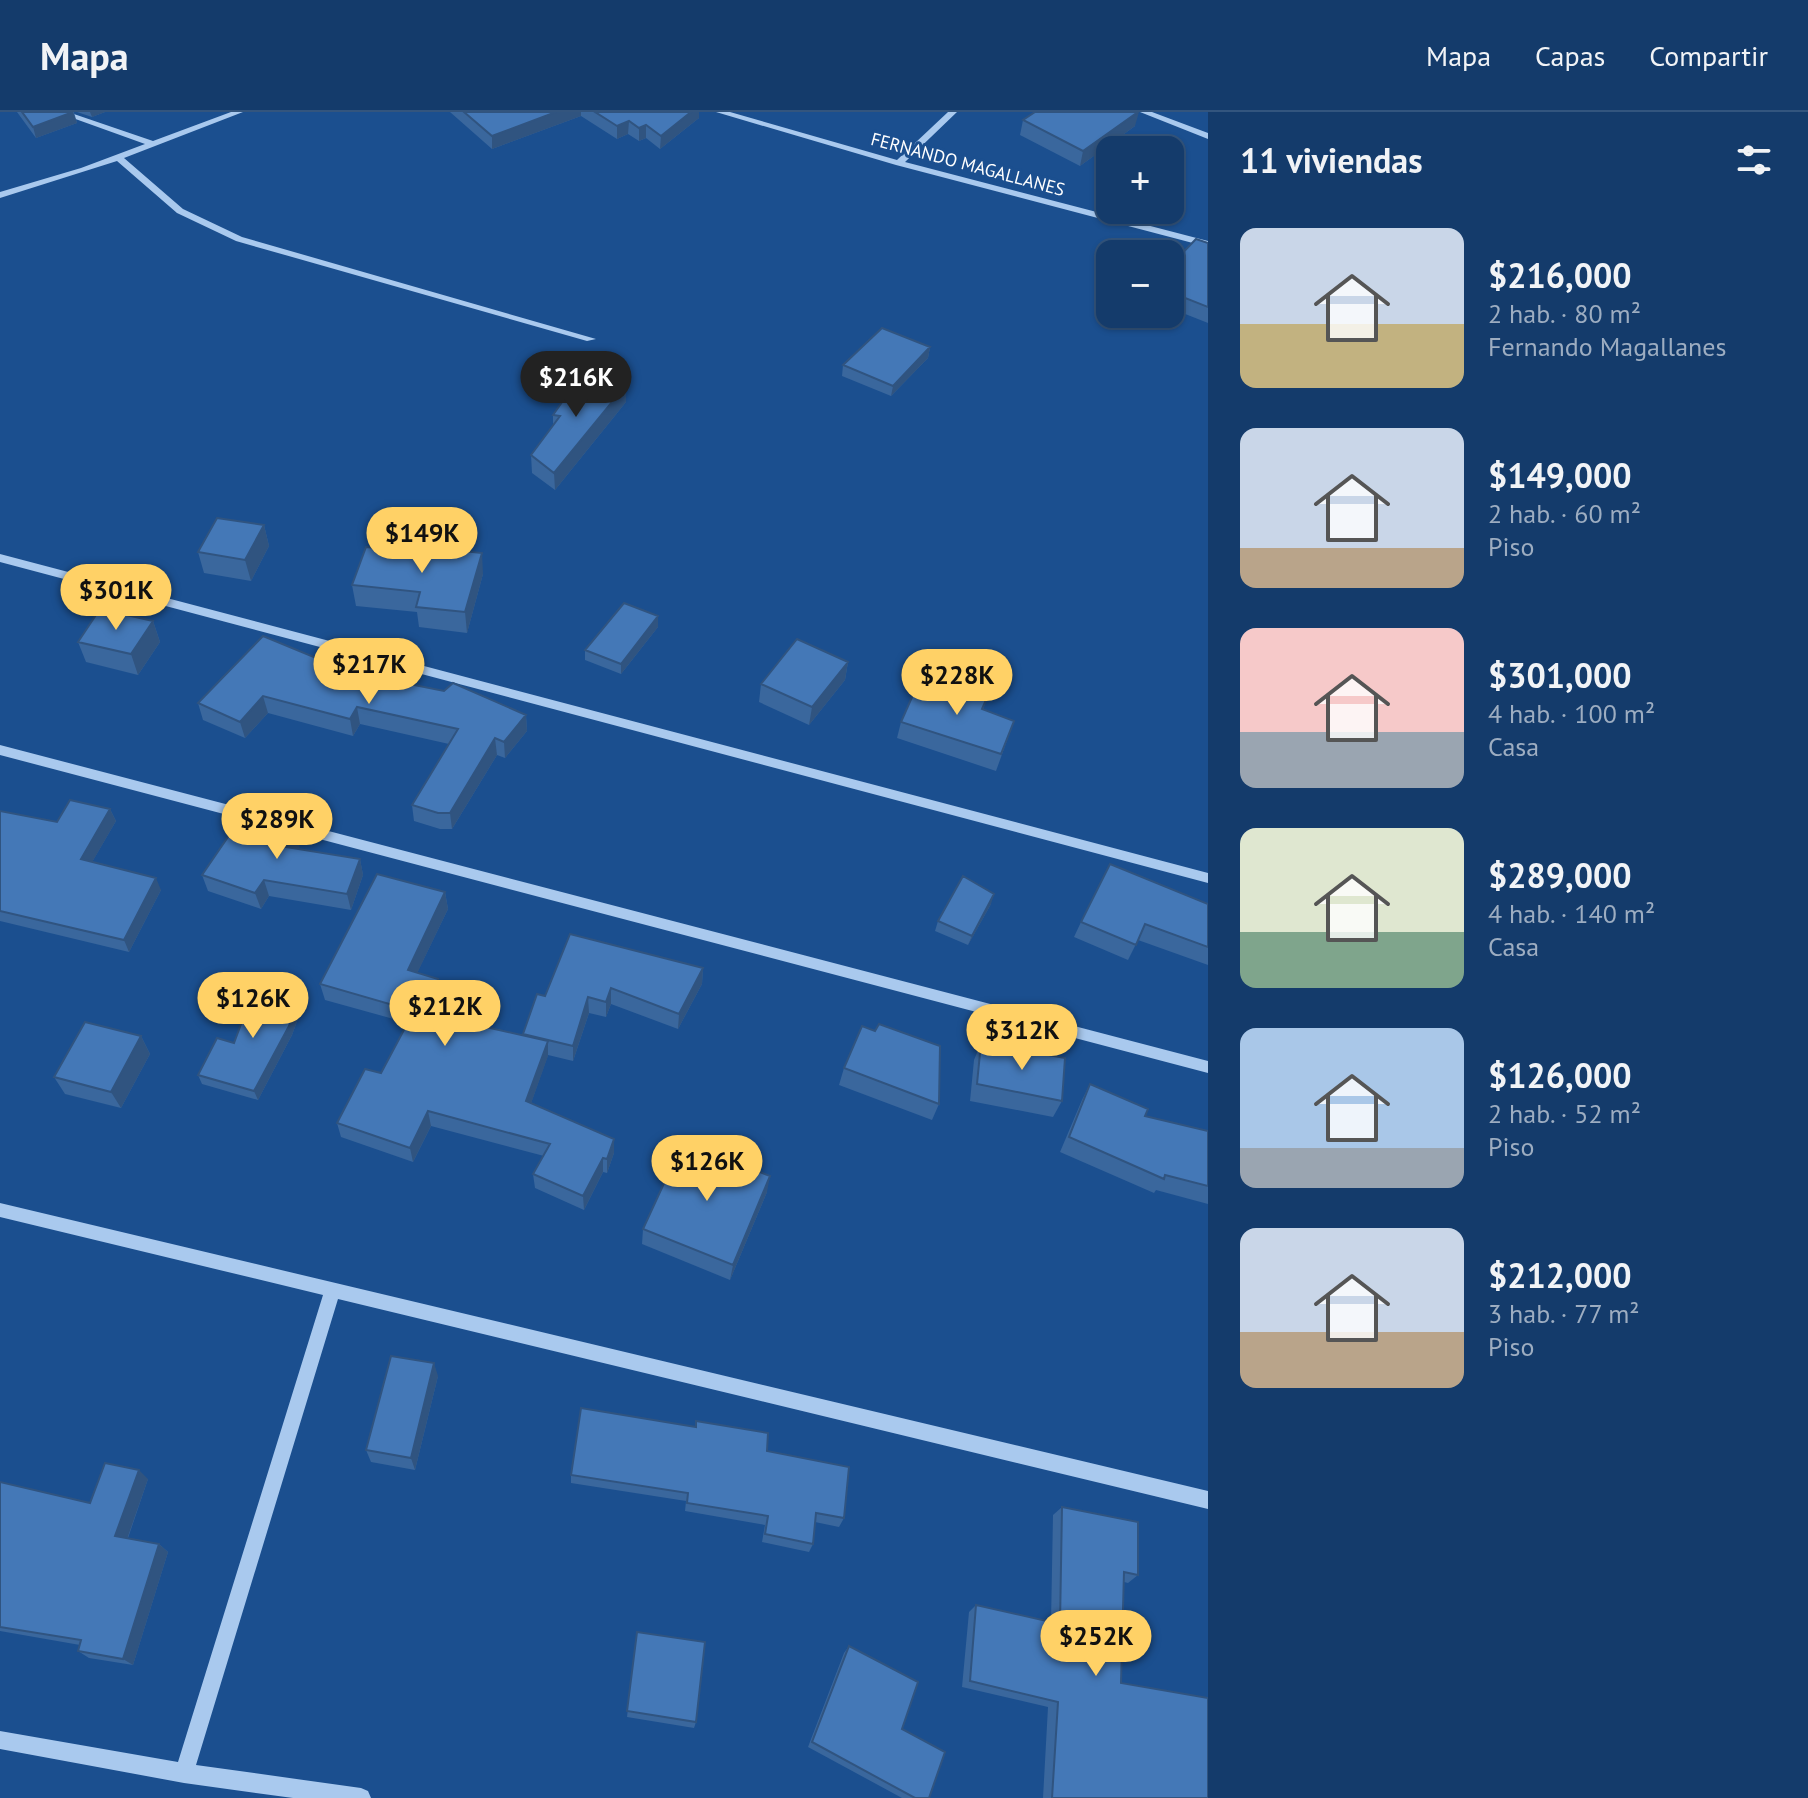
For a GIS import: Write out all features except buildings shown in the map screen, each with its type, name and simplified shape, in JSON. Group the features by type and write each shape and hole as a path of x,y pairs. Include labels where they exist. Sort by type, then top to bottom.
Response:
{"street":[{"path":"60,112 153,144"},
{"path":"0,195 118,157 239,112"},
{"name":"FERNANDO MAGALLANES","path":"720,112 899,163 1208,244"},
{"path":"899,163 953,112"},
{"path":"1144,112 1208,136"},
{"path":"118,157 180,211 239,239 591,339"},
{"path":"0,558 1208,878"},
{"path":"0,750 1208,1067"},
{"path":"0,1210 1208,1500"},
{"path":"184,1773 332,1291"},
{"path":"0,1740 184,1773 361,1798"}]}
